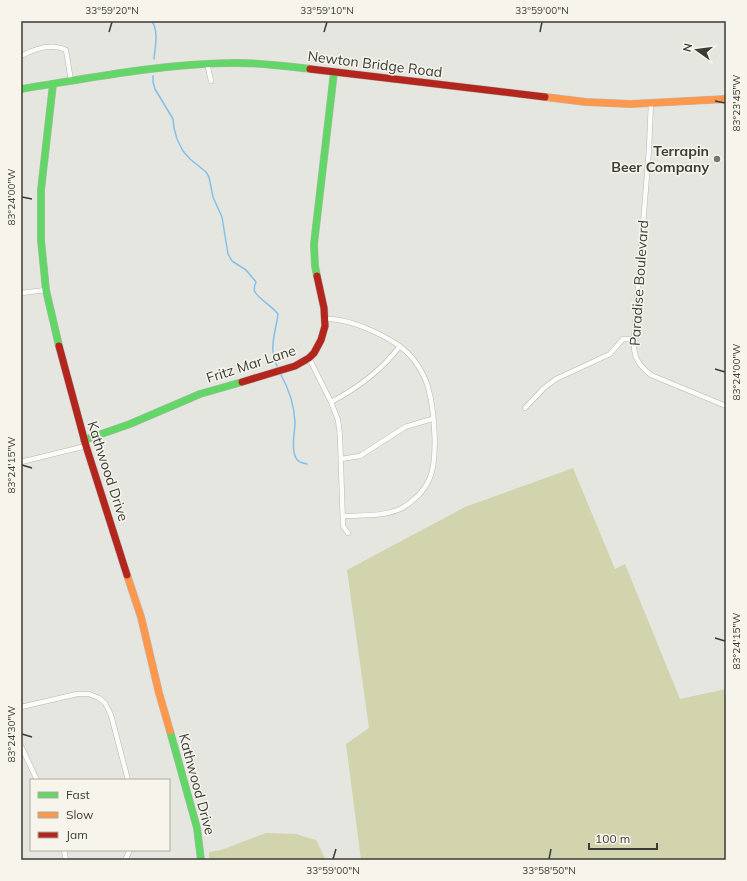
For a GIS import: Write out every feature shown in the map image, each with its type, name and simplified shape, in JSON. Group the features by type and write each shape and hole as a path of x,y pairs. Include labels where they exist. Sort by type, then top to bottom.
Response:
{"street":[{"path":"21,56 34,49 55,47 66,50 71,81"},
{"name":"Newton Bridge Road","path":"21,89 182,65 239,62 262,63 581,102 631,104 726,98"},
{"path":"207,63 211,80"},
{"name":"Fritz Mar Lane","path":"85,443 200,394 294,366 309,358 321,340 325,326 315,266 314,244 334,72"},
{"name":"Kathwood Drive","path":"53,84 41,190 41,240 46,290 65,371 85,443 140,617 159,693 197,828 200,846 200,860"},
{"name":"Paradise Boulevard","path":"651,103 649,149 634,339 634,348 637,361 641,367 651,375 726,406"},
{"path":"21,293 46,290"},
{"path":"325,319 339,320 350,323 388,338 400,346 413,359 423,375 430,396 434,464 429,480 415,498 402,508 387,513 343,516"},
{"path":"525,408 544,388 556,379 610,354 623,339 634,339"},
{"path":"331,402 354,390 385,364 400,346"},
{"path":"309,358 331,402 340,428 343,526 348,533"},
{"path":"341,459 360,456 405,427 432,419"},
{"path":"21,462 85,443"},
{"path":"21,707 77,694 89,694 99,698 104,703 111,715 128,779"},
{"path":"21,746 37,779"},
{"path":"125,860 130,851"}],"green space":[{"path":"573,468 615,569 625,564 680,699 726,689 726,860 361,860 346,744 369,728 347,570 465,507"},
{"path":"266,833 296,834 316,840 326,860 209,860 209,852 221,850"}],"waterway":[{"path":"152,21 156,35 154,59"},
{"path":"153,76 155,89 173,119 177,139 183,151 206,172 209,177 213,197 222,217 228,254 232,261 246,270 256,282 254,290 257,295 278,314 273,340 274,360 277,366"},
{"path":"281,375 289,392 294,409 295,422 293,448 295,456 298,461 307,464"}],"traffic: fast":[{"path":"21,89 125,72 204,64 250,63 310,69"},
{"path":"317,276 314,244 334,72"},
{"path":"53,84 41,190 41,240 46,290 59,346"},
{"path":"84,440 130,424 200,394 242,382"},
{"path":"170,731 197,828 201,860"}],"traffic: slow":[{"path":"545,97 586,102 631,104 726,99"},
{"path":"127,575 141,617 159,693 170,731"}],"traffic: jam":[{"path":"310,69 545,97"},
{"path":"242,382 295,366 309,358 314,353 321,340 325,326 324,308 317,276"},
{"path":"59,346 86,446 127,575"}],"place":[{"name":"Terrapin Beer Company","path":"717,159"}]}
